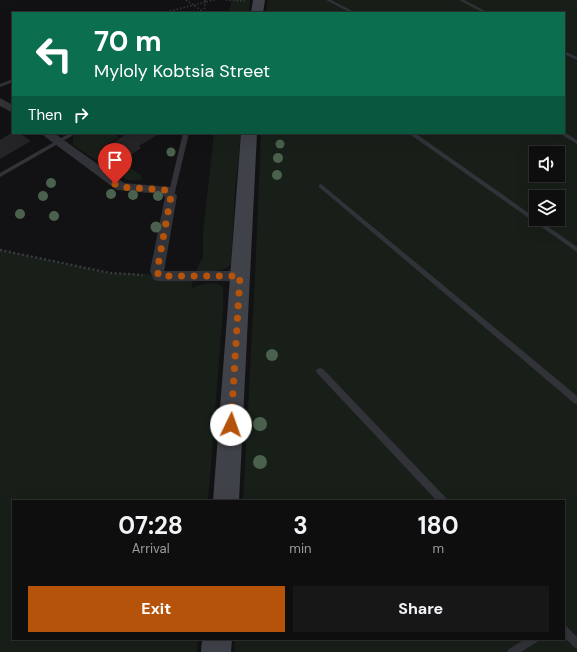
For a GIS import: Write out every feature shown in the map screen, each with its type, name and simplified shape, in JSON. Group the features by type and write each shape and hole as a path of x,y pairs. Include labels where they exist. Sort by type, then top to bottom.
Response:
{"main road":[{"path":"257,12 259,0"},
{"path":"226,500 249,134"},
{"path":"216,652 217,640"}],"street":[{"path":"0,101 12,109"},
{"path":"47,134 121,187 166,190 171,196 157,271 159,276 240,276"}],"lane":[{"path":"328,0 352,12"},
{"path":"461,0 485,12"},
{"path":"565,53 577,59"},
{"path":"0,86 12,80"},
{"path":"0,175 72,134"},
{"path":"171,196 186,134"},
{"path":"412,134 577,250"},
{"path":"564,134 577,142"},
{"path":"321,186 577,401"},
{"path":"320,370 442,500"},
{"path":"565,631 577,644"},
{"path":"512,652 532,640"}],"path":[{"path":"186,0 194,4 203,12"},
{"path":"166,12 205,1 215,0"},
{"path":"226,0 238,2 251,0"},
{"path":"204,12 205,1"},
{"path":"0,250 110,273 159,276"}],"shaded area":[{"path":"232,0 250,0 249,12 228,12"},
{"path":"268,0 577,0 577,652 234,652 235,640 565,640 565,500 243,500 261,134 565,134 565,12 266,12"},
{"path":"78,134 114,134 119,137 100,149 141,175 142,179 132,181 125,179 73,145 73,137"},
{"path":"214,134 241,134 235,190 231,264 228,267 220,270 196,271 203,257 203,234"},
{"path":"0,250 110,273 194,276 191,289 211,283 223,287 223,310 208,500 12,500 12,640 198,640 197,652 0,652"}],"building":[{"path":"12,133 12,134 20,134 31,141 0,159 0,140"},
{"path":"126,134 158,134 139,146 141,148 123,160 104,148"}],"route":[{"path":"115,184 121,187 166,190 170,192 171,196 157,271 159,276 240,276 231,425"}]}
